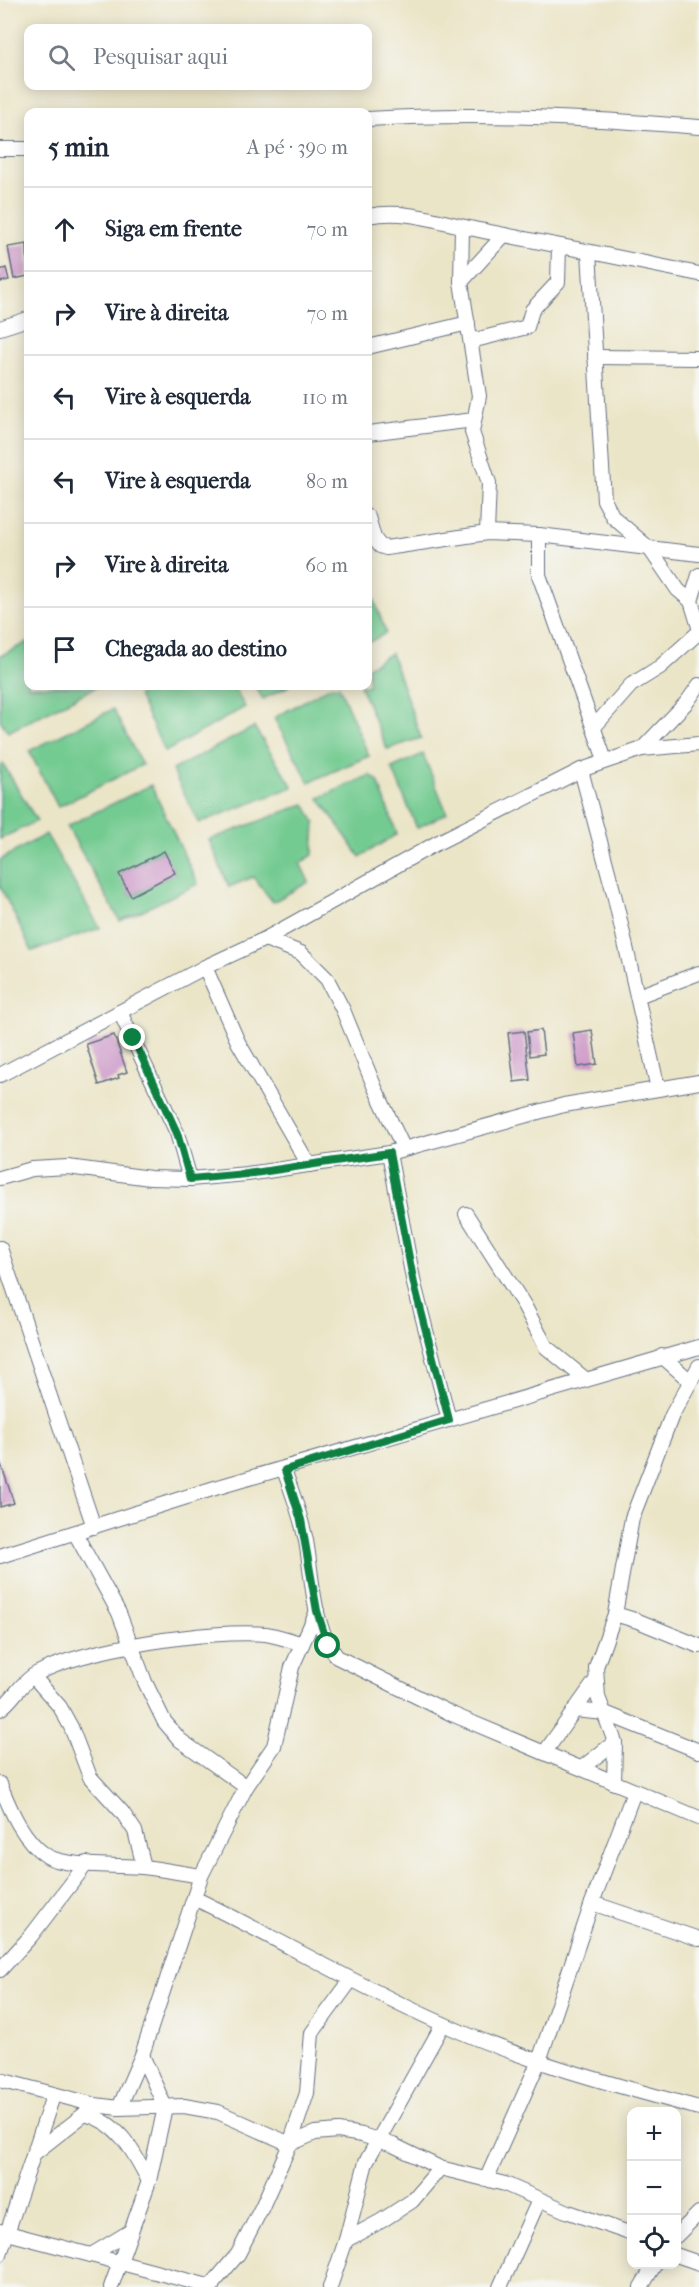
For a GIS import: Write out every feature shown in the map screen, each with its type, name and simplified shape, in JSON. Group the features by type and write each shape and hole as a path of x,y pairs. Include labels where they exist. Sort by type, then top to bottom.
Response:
{"street":[{"path":"372,119 433,115 570,116 699,127"},
{"path":"0,149 24,150"},
{"path":"372,216 402,212 462,227 699,274"},
{"path":"462,227 460,282 479,396 472,432 489,483 487,533"},
{"path":"460,282 504,235"},
{"path":"471,340 527,327 532,310 558,282 559,247"},
{"path":"589,252 604,500 613,517 650,549 678,590 691,601 699,627"},
{"path":"0,328 24,320"},
{"path":"372,346 468,323"},
{"path":"594,357 699,358"},
{"path":"372,433 474,420"},
{"path":"602,542 613,517"},
{"path":"372,531 380,546 386,548 487,533 539,535 699,554"},
{"path":"539,535 539,575 604,760"},
{"path":"691,601 699,575"},
{"path":"594,727 631,685 660,667 699,632"},
{"path":"642,749 687,702 699,685"},
{"path":"0,1075 205,968 266,939 435,844 581,770 604,760 642,749 699,744"},
{"path":"581,770 638,996 658,1089"},
{"path":"266,939 301,953 327,980 343,1010 403,1147"},
{"path":"205,968 238,1042 309,1165"},
{"path":"638,996 699,973"},
{"path":"120,1012 177,1133 190,1179"},
{"path":"0,1178 32,1169 68,1167 150,1178 190,1179 309,1165 389,1153 403,1147 564,1105 699,1082"},
{"path":"389,1153 414,1284 449,1420"},
{"path":"466,1214 524,1305 546,1347 585,1379"},
{"path":"0,1248 94,1527"},
{"path":"0,1556 215,1488 285,1470 662,1356 699,1347"},
{"path":"662,1356 689,1380"},
{"path":"614,1783 615,1742 598,1697 596,1667 615,1614 632,1518 672,1415 689,1380 699,1366"},
{"path":"285,1470 301,1520 317,1611 328,1646 337,1657 454,1714 699,1818"},
{"path":"75,1533 119,1613 145,1682 164,1721 180,1740 246,1787"},
{"path":"119,2108 142,2055 201,1876 246,1787 274,1746 284,1695 302,1644 317,1611"},
{"path":"615,1614 699,1646"},
{"path":"0,1709 33,1676 50,1667 133,1646 256,1634 282,1637 302,1644"},
{"path":"33,1676 60,1707 71,1727 90,1777 111,1799 135,1831 144,1867"},
{"path":"545,1752 596,1680"},
{"path":"574,1710 605,1713 699,1752"},
{"path":"583,1767 615,1742"},
{"path":"0,1784 11,1812 44,1855 58,1862 144,1867 201,1876"},
{"path":"486,2180 539,2061 592,1903 634,1792"},
{"path":"0,1970 31,1936 87,1863"},
{"path":"194,1898 273,1937 351,1980 443,2024 598,2081 699,2108"},
{"path":"592,1903 699,1939"},
{"path":"3,2232 211,2287 238,2254 290,2144 310,2080 312,2033 351,1980"},
{"path":"330,2287 346,2240 366,2162 443,2024"},
{"path":"111,2287 149,2181 165,2107 142,2055"},
{"path":"0,2080 90,2110 111,2125 130,2146 149,2181"},
{"path":"0,2254 3,2232 36,2152 53,2096"},
{"path":"36,2152 90,2110 184,2106 218,2112 290,2144 315,2133 338,2131 378,2140 440,2168 517,2188 539,2200 627,2232"},
{"path":"346,2240 381,2222 412,2201 440,2168"},
{"path":"500,2287 539,2200"},
{"path":"681,2231 699,2213"},
{"path":"91,2255 131,2231"},
{"path":"681,2257 699,2263"},
{"path":"640,2287 652,2269"}],"green space":[{"path":"372,593 386,633 372,641"},
{"path":"24,644 24,690 90,690 8,732 0,720 0,656"},
{"path":"391,653 421,738 387,749 362,690 372,690 372,665"},
{"path":"147,690 235,690 245,707 165,752 138,695"},
{"path":"257,690 281,690 263,699"},
{"path":"324,690 341,690 369,756 309,782 274,718"},
{"path":"113,709 142,765 58,807 29,751"},
{"path":"254,727 293,787 199,823 172,770"},
{"path":"423,754 447,813 417,828 392,768"},
{"path":"3,764 37,821 0,839 0,766"},
{"path":"370,775 378,781 397,834 360,857 319,798"},
{"path":"151,785 198,884 120,921 67,826","holes":["163,851 175,873 131,896 120,873"]},
{"path":"305,804 315,823 313,855 300,863 309,882 273,902 253,877 229,887 209,840"},
{"path":"46,834 100,928 32,951 0,886 0,860"}],"building":[{"path":"24,244 24,277 14,279 8,247"},
{"path":"6,268 9,280 0,282 0,270"},
{"path":"164,851 175,873 131,896 119,874"},
{"path":"541,1030 544,1054 530,1056 527,1032"},
{"path":"592,1030 597,1064 578,1067 573,1033"},
{"path":"524,1031 530,1080 514,1082 508,1033"},
{"path":"114,1035 127,1072 118,1075 119,1078 99,1085 86,1044"},
{"path":"0,1461 14,1503 0,1507"}],"route":[{"path":"133,1038 177,1133 190,1179 247,1174 389,1153 414,1284 449,1420 285,1470 301,1520 317,1611 328,1646"}]}
